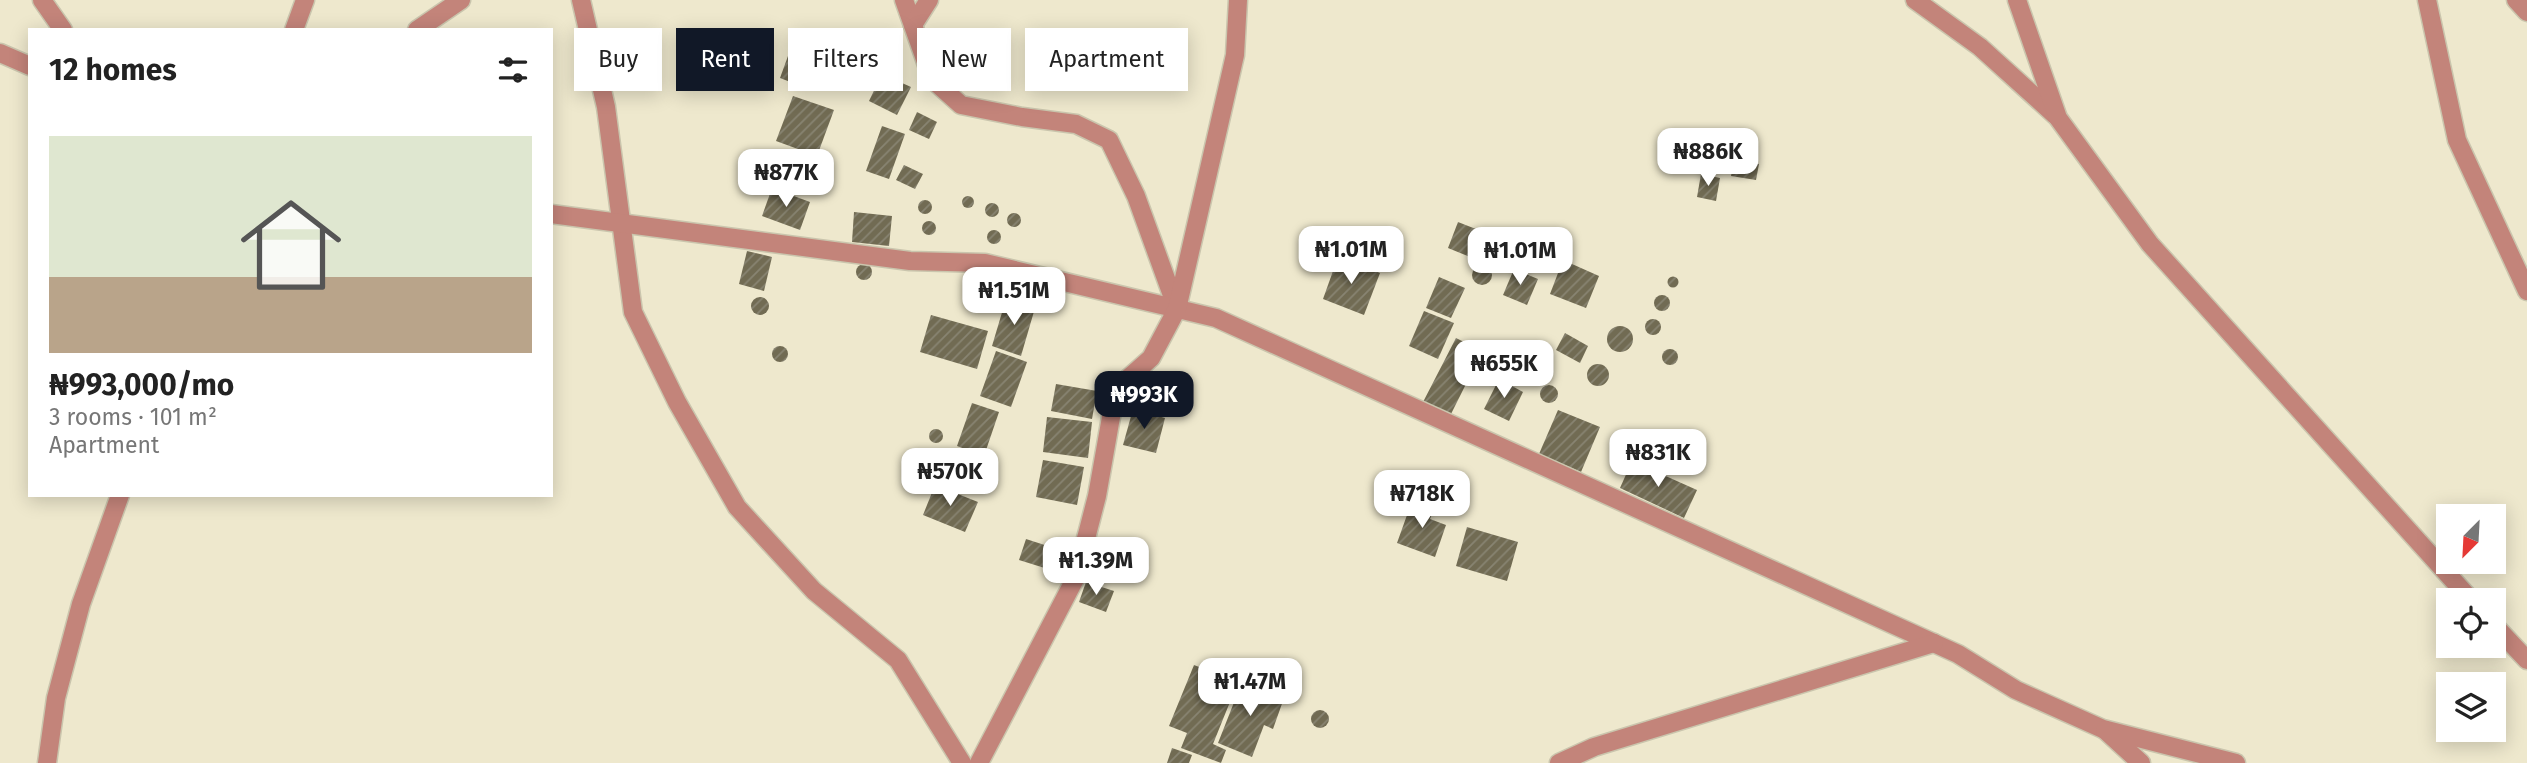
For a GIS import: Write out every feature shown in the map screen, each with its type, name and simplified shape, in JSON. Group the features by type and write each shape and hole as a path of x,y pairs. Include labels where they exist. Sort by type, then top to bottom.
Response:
{"street":[{"path":"42,0 62,28"},
{"path":"295,28 305,0"},
{"path":"420,28 461,0"},
{"path":"581,0 606,107 633,312 677,402 737,507 814,591 898,660 961,763"},
{"path":"904,0 932,79 961,104 1022,117 1076,124 1109,139 1136,196 1177,309"},
{"path":"914,25 929,0"},
{"path":"979,763 1076,577 1097,496 1116,389 1151,358 1177,309 1235,55 1238,0"},
{"path":"1915,0 1980,47 2058,118 2150,244 2460,588"},
{"path":"2017,0 2058,118"},
{"path":"2427,0 2457,140 2527,291"},
{"path":"2516,0 2527,12"},
{"path":"0,53 28,64"},
{"path":"553,214 910,261 977,261 1216,318 1958,654 2016,690 2104,729 2236,763"},
{"path":"47,763 56,698 81,604 119,497"},
{"path":"2506,638 2527,660"},
{"path":"1559,763 1594,747 1934,643"},
{"path":"2104,729 2141,763"}],"building":[{"path":"788,56 788,81 780,78"},
{"path":"903,83 911,87 897,115 869,101 874,91 903,91"},
{"path":"793,96 834,110 817,156 776,141"},
{"path":"917,112 937,122 929,139 909,130"},
{"path":"882,126 905,134 889,179 866,171"},
{"path":"774,149 807,159 801,181 768,172"},
{"path":"1734,159 1759,164 1756,180 1731,176"},
{"path":"904,165 923,174 915,189 896,180"},
{"path":"1701,174 1720,178 1716,201 1697,197"},
{"path":"772,188 810,202 800,230 762,216"},
{"path":"963,197 973,197 973,207 963,207"},
{"path":"922,200 928,200 932,207 928,214 922,214 918,210 918,204"},
{"path":"989,203 995,203 999,210 995,217 989,217 985,213 985,207"},
{"path":"854,212 892,216 889,246 852,242"},
{"path":"1011,213 1017,213 1021,220 1017,227 1011,227 1007,223 1007,217"},
{"path":"929,221 934,223 934,233 929,235 924,233 922,228 924,223"},
{"path":"1458,222 1486,233 1475,259 1448,248"},
{"path":"991,230 997,230 1001,237 997,244 991,244 987,240 987,234"},
{"path":"747,251 772,257 764,291 739,284"},
{"path":"1338,257 1380,273 1364,315 1323,299"},
{"path":"1563,260 1599,276 1586,308 1550,294"},
{"path":"861,264 867,264 872,272 870,278 861,280 856,275 856,269"},
{"path":"1482,265 1489,268 1492,275 1489,282 1482,285 1475,282 1472,275 1475,268"},
{"path":"1514,269 1538,279 1527,305 1503,295"},
{"path":"1673,276 1679,282 1673,288 1667,282"},
{"path":"1439,277 1465,288 1451,318 1426,308"},
{"path":"1662,295 1670,303 1662,311 1654,303"},
{"path":"756,297 764,297 769,306 767,313 756,315 751,310 751,302"},
{"path":"1006,299 1035,308 1021,356 992,346"},
{"path":"1424,311 1454,323 1438,359 1409,346"},
{"path":"931,315 988,331 977,369 920,352"},
{"path":"1653,319 1659,321 1659,333 1653,335 1647,333 1645,327 1647,321"},
{"path":"1620,326 1629,330 1633,339 1629,348 1620,352 1611,348 1607,339 1611,330"},
{"path":"1565,333 1588,346 1580,363 1556,350"},
{"path":"1456,338 1502,361 1489,386 1470,376 1449,418 1422,404"},
{"path":"777,346 783,346 788,354 786,360 777,362 772,357 772,351"},
{"path":"1667,349 1673,349 1678,357 1676,363 1667,365 1662,360 1662,354"},
{"path":"996,351 1027,362 1011,407 980,396"},
{"path":"1594,364 1602,364 1609,371 1609,379 1602,386 1594,386 1587,379 1587,371"},
{"path":"1499,379 1523,392 1509,421 1484,409"},
{"path":"1056,384 1097,391 1092,419 1051,411"},
{"path":"1549,385 1555,388 1558,394 1555,400 1549,403 1543,400 1540,394 1543,388"},
{"path":"1128,388 1135,390 1137,397 1127,405 1119,396"},
{"path":"972,403 999,412 984,456 957,446"},
{"path":"1133,409 1165,418 1156,453 1123,445"},
{"path":"1558,410 1600,427 1581,472 1539,454"},
{"path":"1047,417 1092,422 1088,458 1043,452"},
{"path":"933,429 939,429 943,436 939,443 933,443 929,439 929,433"},
{"path":"1043,460 1084,467 1077,505 1036,497"},
{"path":"1632,461 1697,490 1684,518 1620,488"},
{"path":"935,485 978,502 965,532 923,515"},
{"path":"1412,501 1434,509 1430,519 1446,525 1435,557 1397,543"},
{"path":"1467,527 1518,542 1507,581 1456,566"},
{"path":"1026,539 1057,549 1051,570 1019,560"},
{"path":"1086,582 1114,591 1106,612 1079,602"},
{"path":"1194,665 1238,682 1213,744 1226,750 1221,763 1181,748 1187,733 1169,726"},
{"path":"1242,682 1284,698 1273,729 1264,725 1252,757 1218,743"},
{"path":"1320,710 1326,713 1329,719 1326,725 1320,728 1314,725 1311,719 1314,713"},
{"path":"1172,748 1192,755 1189,763 1167,763"}]}
